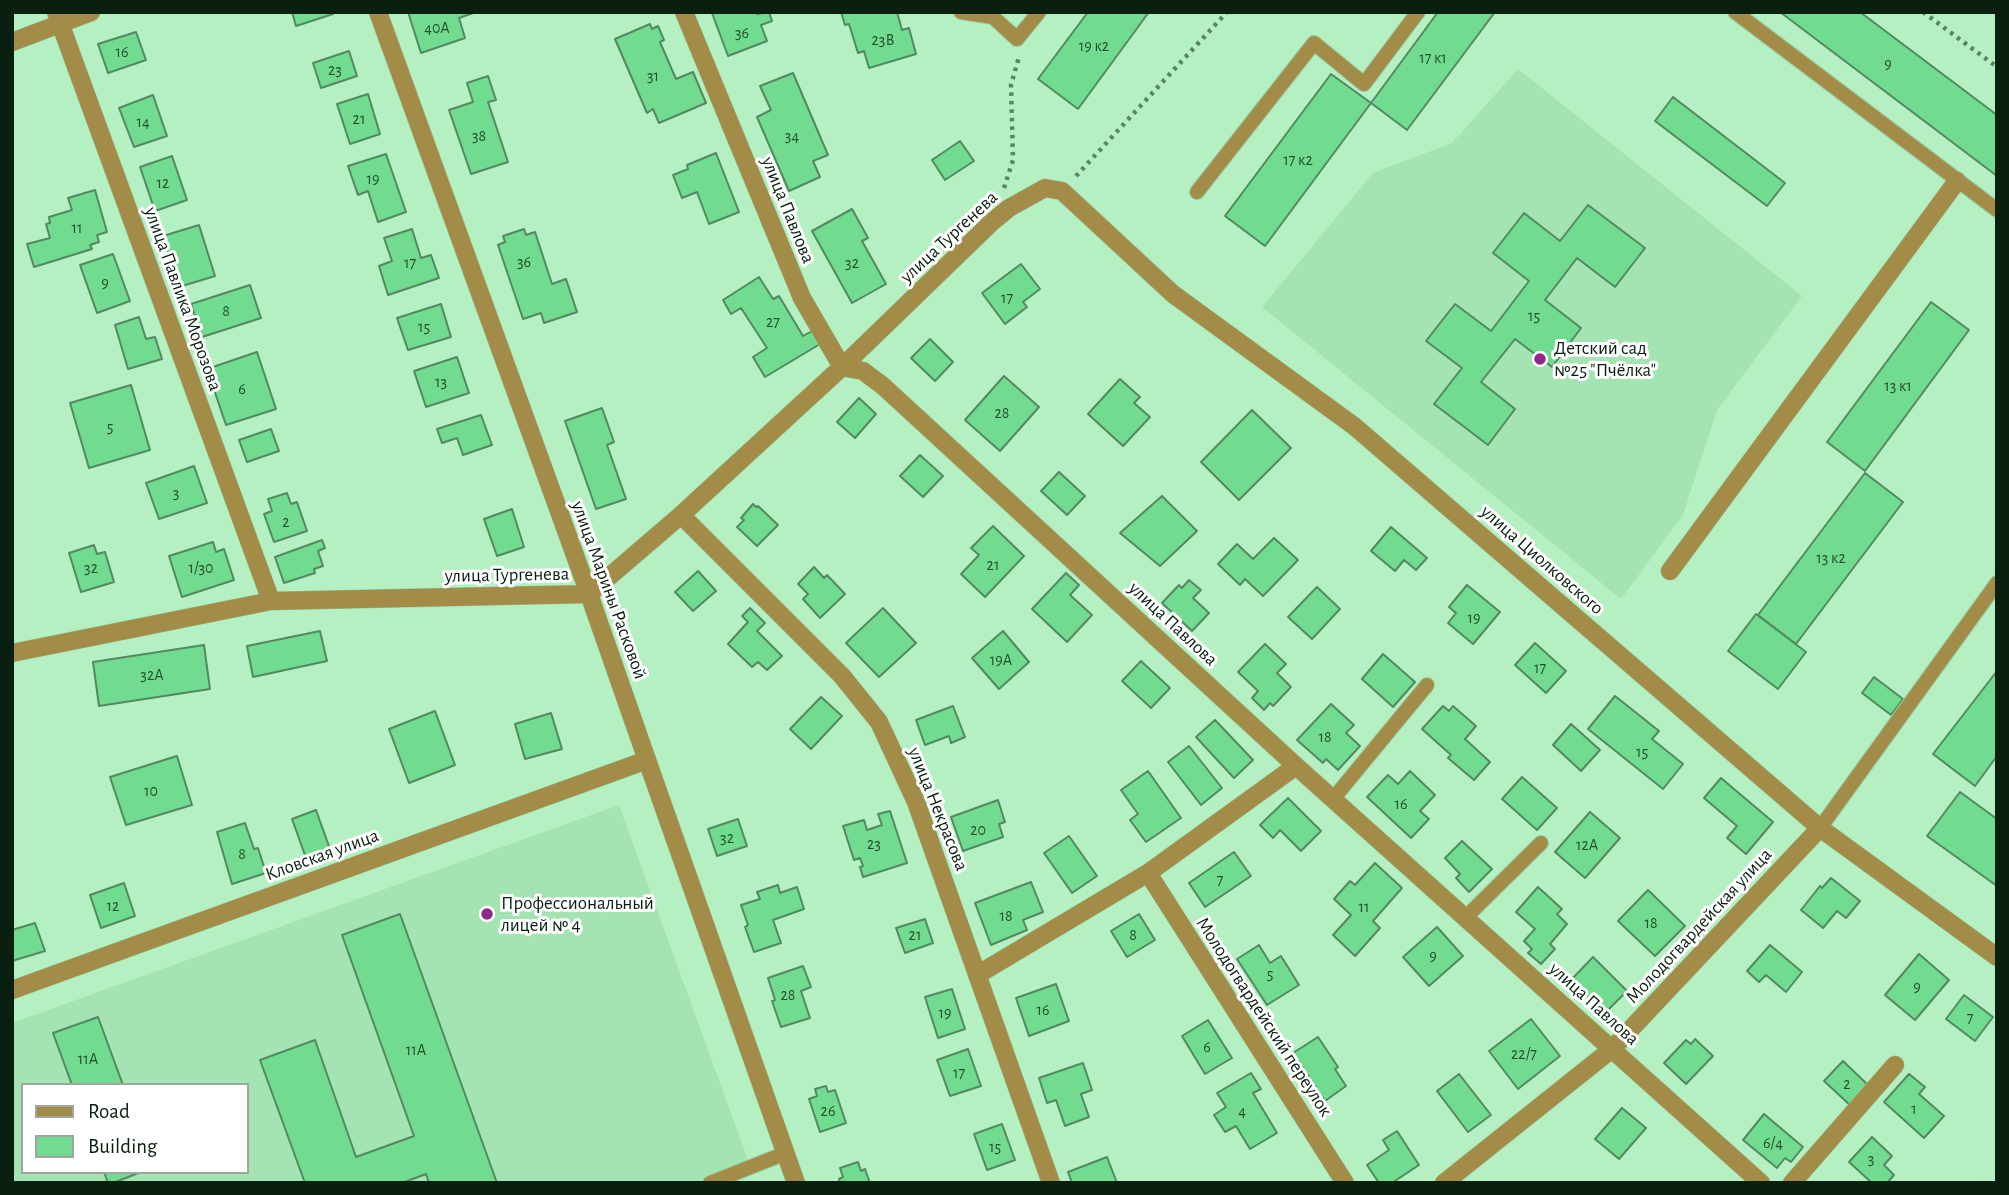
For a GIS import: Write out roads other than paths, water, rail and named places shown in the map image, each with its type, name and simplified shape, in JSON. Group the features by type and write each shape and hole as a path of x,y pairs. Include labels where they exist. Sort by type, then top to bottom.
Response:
{"street":[{"path":"12,42 58,18 91,12"},
{"name":"улица Марины Расковой","path":"377,12 589,594 796,1183"},
{"name":"улица Павлова","path":"684,12 802,298 842,367 863,371 883,386 1296,766 1761,1183"},
{"name":"улица Павлика Морозова","path":"58,18 271,601"},
{"path":"1670,571 1957,181"},
{"name":"улица Тургенева","path":"13,657 271,601 589,594 681,515 842,367 992,222 1009,208 1045,188 1062,191"},
{"name":"улица Циолковского","path":"1062,191 1173,295 1354,426 1820,828 1997,957"},
{"name":"улица Некрасова","path":"681,515 842,677 879,722 916,802 1051,1183"},
{"name":"Кловская улица","path":"12,990 647,760"},
{"path":"977,975 1148,873 1296,766"},
{"name":"Молодогвардейская улица","path":"1444,1183 1612,1049 1820,828"},
{"name":"Молодогвардейский переулок","path":"1148,873 1345,1183"},
{"path":"1792,1183 1895,1065"}],"lane":[{"path":"961,12 993,17 1017,39 1039,12"},
{"path":"1197,192 1314,43 1364,84 1418,12"},
{"path":"1735,12 1997,211"},
{"path":"1820,828 1997,583"},
{"path":"1333,799 1427,685"},
{"path":"1465,918 1541,843"},
{"path":"710,1183 786,1153"}],"place":[{"name":"Детский сад №25 \"Пчёлка\"","path":"1540,359"},
{"name":"Профессиональный лицей № 4","path":"487,914"}]}
